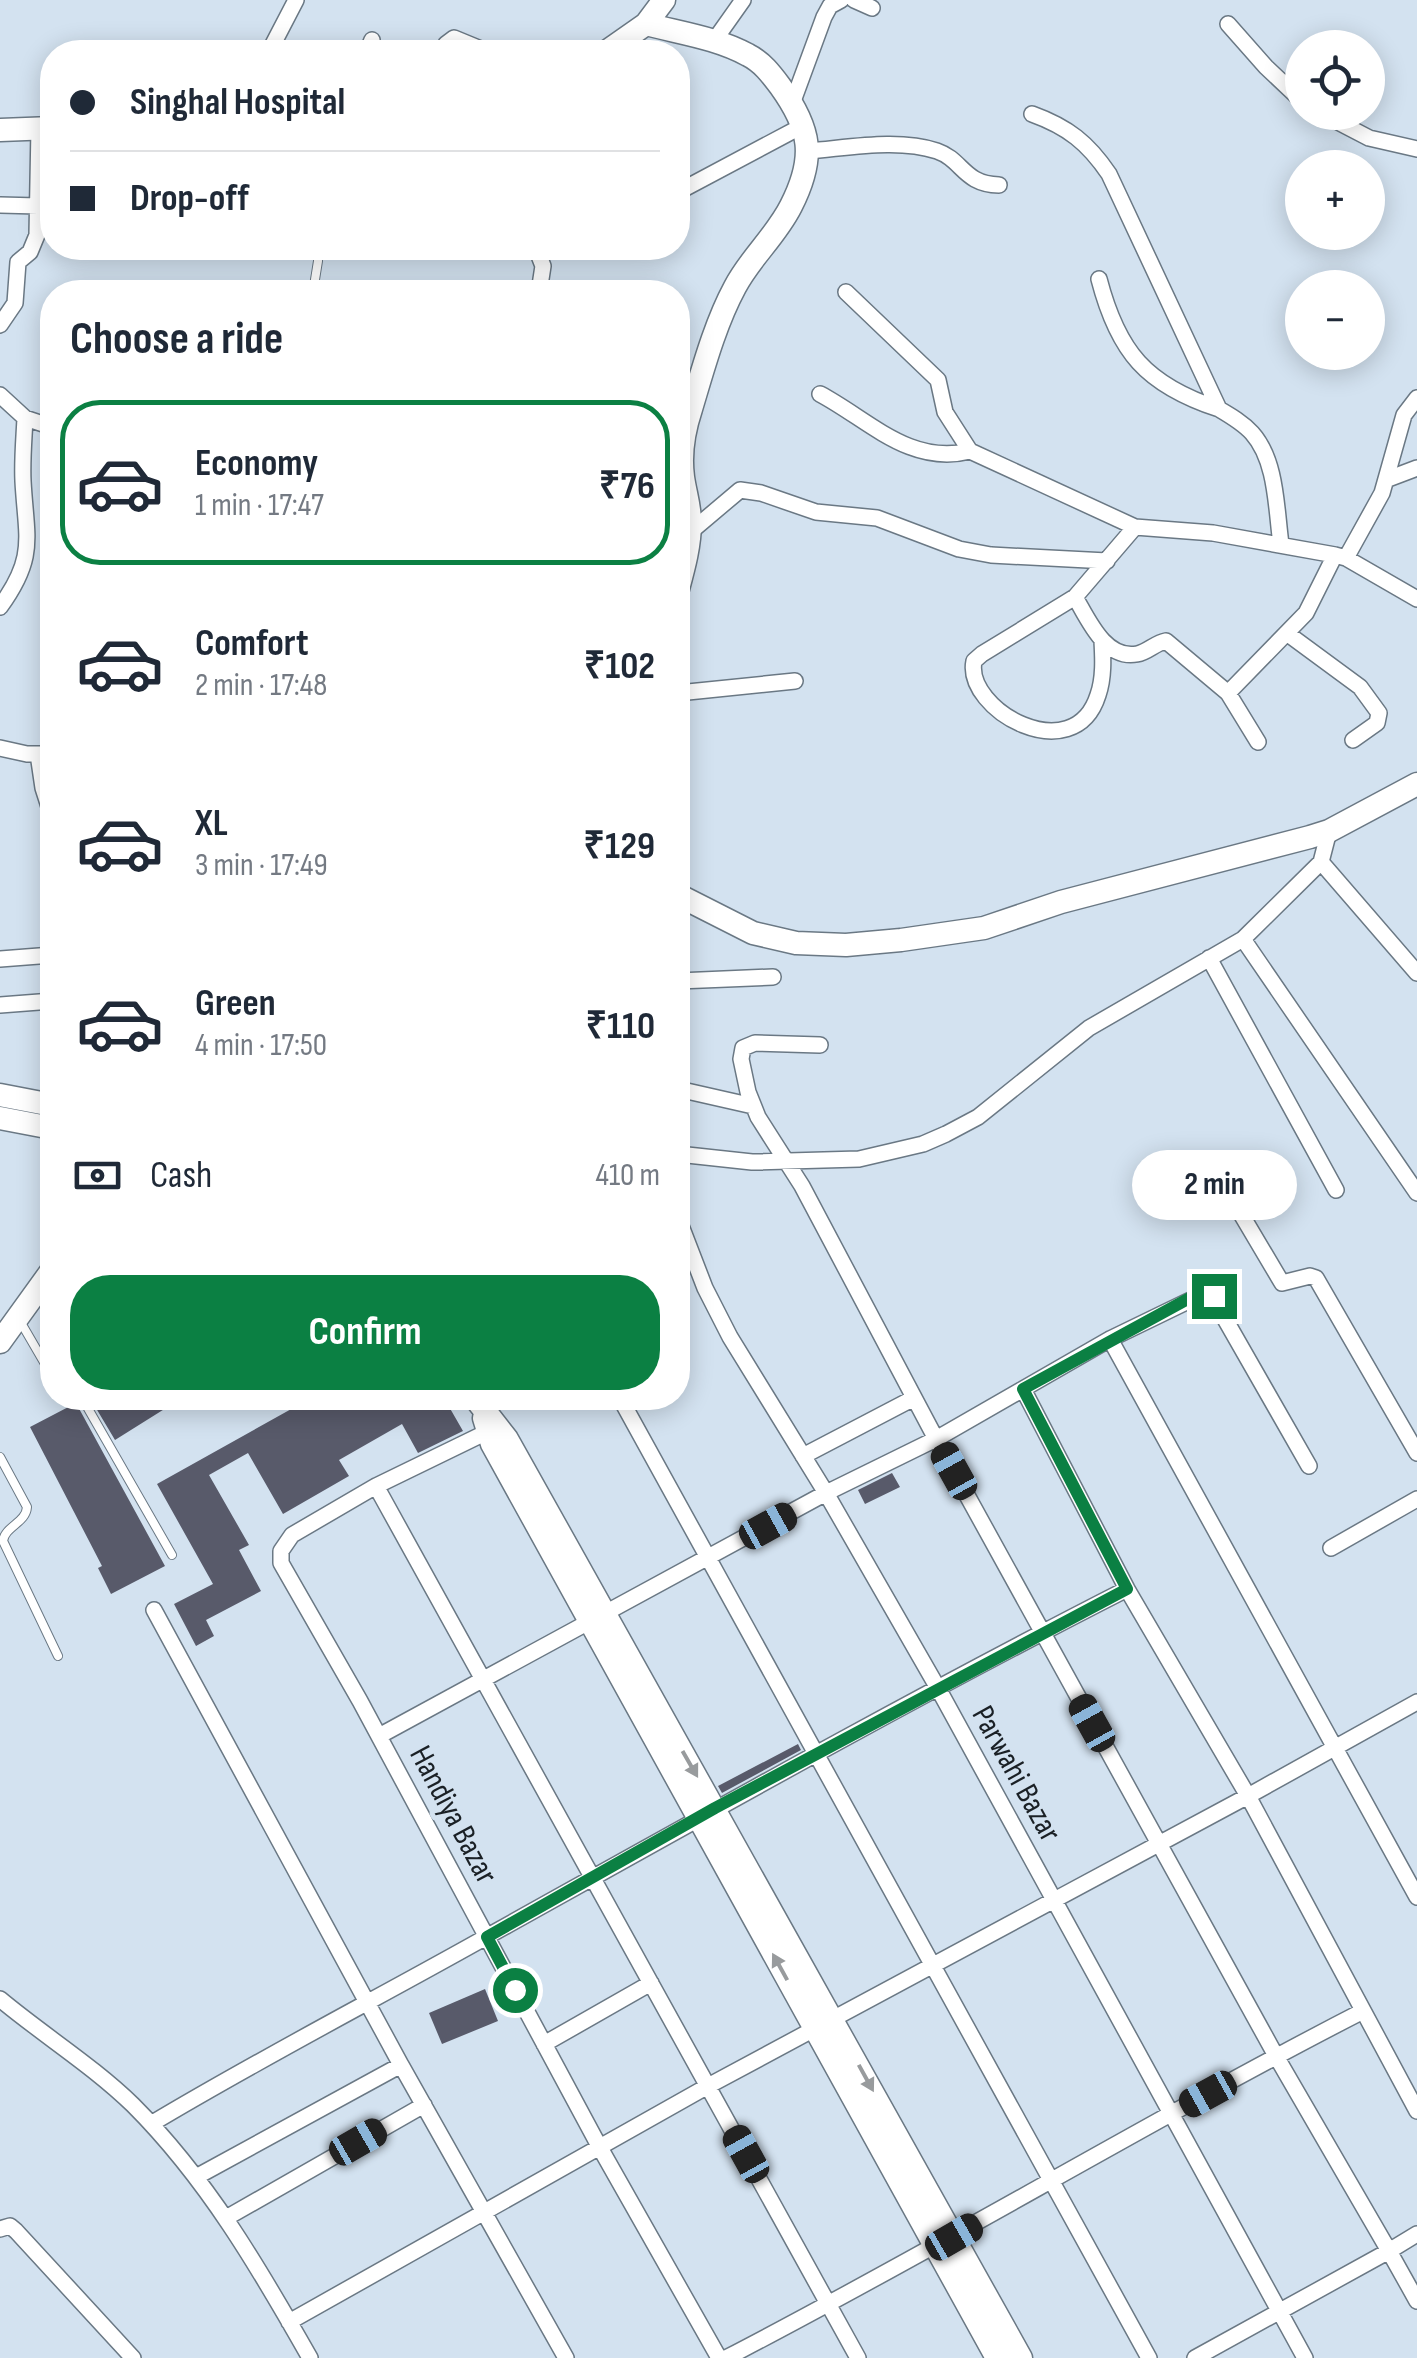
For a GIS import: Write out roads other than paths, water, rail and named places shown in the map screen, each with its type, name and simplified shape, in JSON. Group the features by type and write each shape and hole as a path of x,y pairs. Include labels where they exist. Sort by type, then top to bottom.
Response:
{"street":[{"path":"275,40 296,0"},
{"path":"623,40 646,24 664,0"},
{"path":"714,40 744,0"},
{"path":"792,104 824,16 830,6 841,0"},
{"path":"854,0 872,8"},
{"path":"646,24 714,40 752,56 769,71 792,104 804,125 808,151 793,203 726,305 690,415"},
{"path":"1228,24 1285,85"},
{"path":"1032,114 1056,122 1086,142 1110,174 1219,409"},
{"path":"690,186 804,125"},
{"path":"0,130 40,128"},
{"path":"1354,130 1417,150"},
{"path":"808,151 894,146 937,151 970,177 999,185"},
{"path":"0,325 15,303 18,262 35,244 40,186"},
{"path":"0,205 38,206"},
{"path":"1099,278 1114,328 1148,374 1175,392 1219,409 1244,426 1262,446 1270,469 1281,544"},
{"path":"846,292 938,380 945,412 970,452"},
{"path":"820,394 910,447 943,455 970,452 1135,527 1213,533 1341,556 1417,599"},
{"path":"0,395 25,418 40,422"},
{"path":"1228,693 1312,606 1388,478 1404,414 1417,398"},
{"path":"0,606 6,589 24,565 29,534 23,482 25,418"},
{"path":"1388,478 1417,468"},
{"path":"690,532 740,490 816,512 878,518 959,550 991,556 1107,561"},
{"path":"1102,641 1098,699 1080,720 1066,729 1043,733 1028,728 1000,710 978,686 973,666 982,654 1074,597 1135,527"},
{"path":"1074,597 1102,641 1115,650 1139,654 1161,641 1169,642 1228,693 1258,742"},
{"path":"1288,634 1360,687 1379,714 1377,724 1353,740"},
{"path":"690,692 795,682"},
{"path":"0,748 40,753"},
{"path":"690,902 753,933 796,943 846,945 984,928 1061,902 1330,831 1417,784"},
{"path":"690,1156 787,1163 859,1159 922,1144 978,1118 1089,1028 1243,938 1320,862 1330,831"},
{"path":"1320,862 1417,974"},
{"path":"1243,938 1411,1170 1417,1193"},
{"path":"0,959 40,955"},
{"path":"1209,958 1336,1190"},
{"path":"690,981 773,977"},
{"path":"0,1005 40,1002"},
{"path":"820,1045 755,1044 743,1048 753,1106 1276,2056 1417,2301"},
{"path":"690,1092 753,1106"},
{"path":"0,1096 40,1104"},
{"path":"0,1118 40,1126"},
{"path":"1234,1202 1278,1280 1288,1284 1310,1276 1316,1278 1417,1453"},
{"name":"Parwahi Bazar","path":"690,1265 939,1690 1306,2358"},
{"path":"0,1342 40,1287"},
{"path":"379,1736 826,1493 936,1439 1110,1339 1205,1290 1211,1292 1309,1466"},
{"path":"1110,1339 1417,1897"},
{"path":"1023,1389 1127,1589 1248,1796 1417,2111"},
{"path":"803,1456 914,1398"},
{"path":"483,1410 376,1486 858,2358"},
{"path":"485,1410 945,2242 1021,2358"},
{"path":"627,1410 1149,2358"},
{"name":"Handiya Bazar","path":"376,1486 292,1534 281,1551 281,1562 599,2146 722,2358"},
{"path":"1331,1548 1417,1500"},
{"path":"151,2124 237,2072 707,1812 1127,1589"},
{"path":"154,1610 366,2003 566,2358"},
{"path":"289,2322 708,2086 1417,1702"},
{"path":"544,2044 651,1983"},
{"path":"0,2000 129,2102 151,2124 226,2218 310,2358"},
{"path":"722,2358 828,2306 1276,2056 1363,2012"},
{"path":"196,2178 401,2065"},
{"path":"226,2218 424,2105"},
{"path":"0,2229 10,2226 16,2231 132,2358"},
{"path":"1195,2358 1417,2234"},
{"path":"945,2242 997,2358"}],"lane":[{"path":"316,280 318,261"},
{"path":"18,1317 40,1355"},
{"path":"89,1410 172,1555"},
{"path":"0,1456 27,1507 24,1517 5,1533 3,1541 58,1656"}]}
